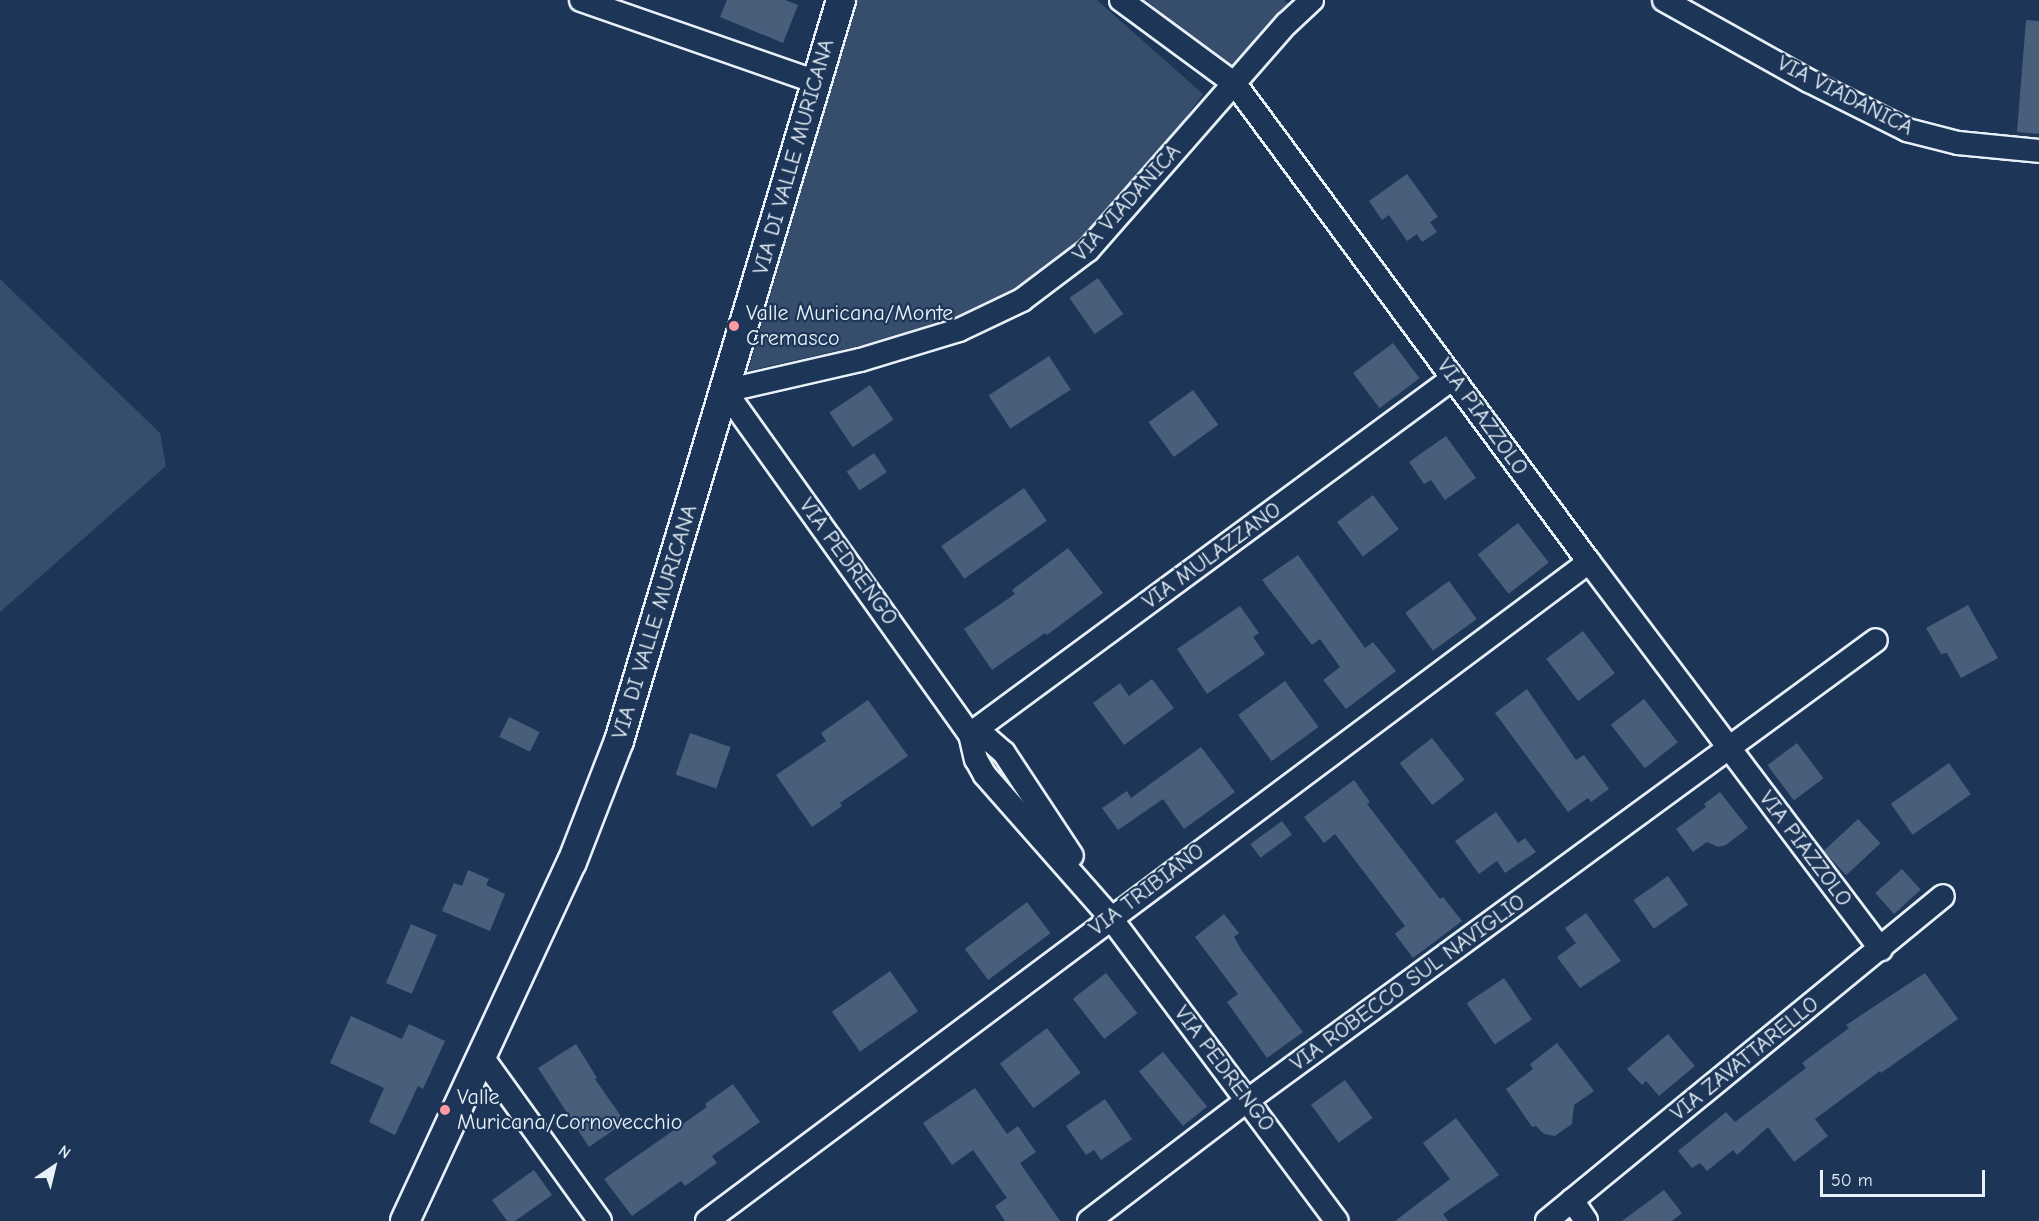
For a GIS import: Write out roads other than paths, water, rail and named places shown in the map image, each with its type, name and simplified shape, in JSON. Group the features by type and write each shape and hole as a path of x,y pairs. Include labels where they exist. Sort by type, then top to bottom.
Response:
{"street":[{"path":"581,0 816,82"},
{"name":"VIA DI VALLE MURICANA","path":"405,1221 597,802 636,687 841,0"},
{"name":"VIA PIAZZOLO","path":"1121,0 1235,84 1589,562 1881,949"},
{"name":"VIA VIADANICA","path":"725,391 860,360 959,330 1022,300 1088,250 1286,24 1312,0"},
{"name":"VIA VIADANICA","path":"1664,0 1809,81 1907,130 1958,143 2039,151"},
{"name":"VIA MULAZZANO","path":"970,734 1453,378"},
{"name":"VIA PEDRENGO","path":"725,391 970,734 991,741 1011,761 1110,917 1337,1221"},
{"name":"VIA TRIBIANO","path":"708,1221 1110,917 1589,562"},
{"path":"1730,750 1876,640"},
{"name":"VIA ROBECCO SUL NAVIGLIO","path":"1089,1221 1248,1100 1730,750"},
{"name":"VIA ZAVATTARELLO","path":"1547,1221 1881,949 1942,896"},
{"path":"482,1057 600,1221"},
{"path":"1572,1200 1587,1221"}],"place":[{"name":"Valle Muricana/Monte Cremasco","path":"734,326"},
{"name":"Valle Muricana/Cornovecchio","path":"445,1110"}]}
